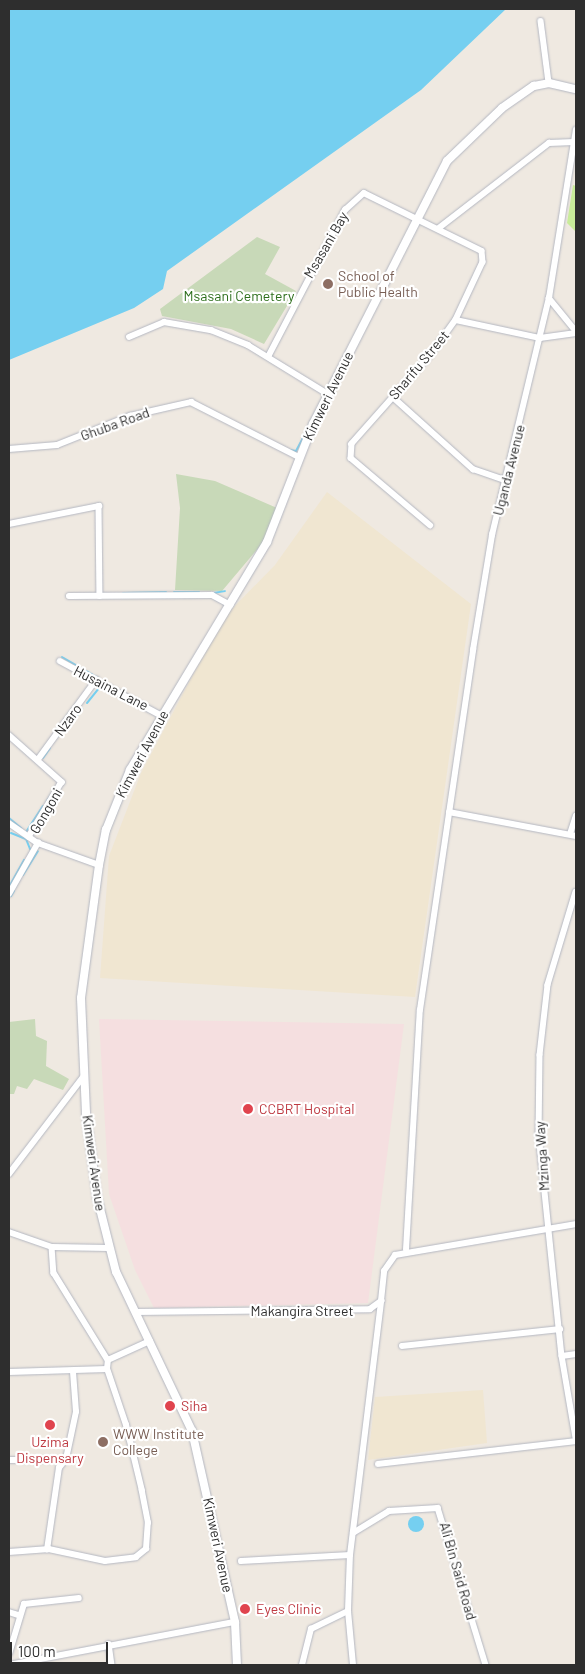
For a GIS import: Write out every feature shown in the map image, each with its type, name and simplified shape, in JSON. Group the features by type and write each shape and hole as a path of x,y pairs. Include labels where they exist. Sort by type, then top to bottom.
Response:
{"street":[{"path":"540,21 549,83 576,89"},
{"name":"Kimweri Avenue","path":"237,1665 235,1622 192,1431 108,1248 97,1197 84,1076 82,987 99,865 122,789 162,716 231,605 267,542 299,456 328,394 419,218 439,174 457,148 524,92 549,83"},
{"name":"Uganda Avenue","path":"406,1250 420,1010 449,812 492,535 508,481 549,298 576,130"},
{"path":"439,228 550,142 574,142"},
{"name":"Msasani Bay","path":"268,357 297,294 352,202 364,193 372,194 419,218"},
{"name":"Sharifu Street","path":"419,218 483,254 456,320 352,444 350,455 430,525"},
{"path":"456,320 540,338 576,332 549,298"},
{"path":"129,337 164,322 184,324 248,345 328,394"},
{"path":"393,397 473,469 508,481"},
{"name":"Ghuba Road","path":"9,449 58,445 130,416 191,402 299,456"},
{"path":"9,524 99,506 100,596"},
{"path":"68,596 212,595 231,605"},
{"name":"Husaina Lane","path":"60,661 162,716"},
{"name":"Nzaro","path":"39,758 96,680"},
{"name":"Gongoni","path":"9,735 39,758 62,782 29,837 38,843 99,865"},
{"path":"449,812 573,835 576,816"},
{"path":"9,823 29,837"},
{"path":"9,894 38,843"},
{"name":"Mzinga Way","path":"576,892 548,985 540,1055 539,1134 562,1356 576,1440"},
{"path":"9,1174 84,1076"},
{"path":"353,1665 348,1610 350,1555 381,1301 388,1260 406,1250 576,1224"},
{"path":"9,1232 52,1247 108,1248"},
{"path":"9,1552 47,1550 105,1561 140,1555 146,1549 148,1523 140,1483 107,1369 108,1360 54,1273 52,1247"},
{"name":"Makangira Street","path":"136,1312 360,1310 381,1301"},
{"path":"402,1346 560,1329"},
{"path":"108,1360 150,1340"},
{"path":"562,1356 576,1354"},
{"path":"9,1372 73,1372 107,1369"},
{"path":"47,1550 62,1460 76,1412 73,1372"},
{"path":"378,1464 576,1440"},
{"path":"9,1460 62,1460"},
{"name":"Ali Bin Said Road","path":"353,1533 389,1511 438,1508 486,1665"},
{"path":"241,1561 350,1555"},
{"path":"9,1654 18,1615 24,1604 79,1598"},
{"path":"302,1665 311,1629 348,1610"},
{"path":"9,1612 18,1615"},
{"path":"9,1665 109,1644 235,1622"},
{"path":"109,1644 112,1665"}],"shaded area":[{"path":"327,492 471,604 415,997 100,978 109,856 141,773 223,618 275,565"},
{"name":"CCBRT Hospital","path":"99,1019 404,1024 368,1303 154,1308 135,1270 109,1194"},
{"path":"483,1390 487,1443 368,1460 375,1397"}],"green space":[{"path":"573,185 576,186 576,232 567,223"},
{"name":"Msasani Cemetery","path":"257,237 280,247 265,274 296,291 264,344 231,329 162,316 160,309"},
{"path":"176,474 215,481 277,508 266,539 222,591 175,590 180,508"},
{"path":"35,1019 36,1036 47,1041 46,1066 69,1079 63,1090 34,1079 27,1089 17,1086 14,1094 9,1094 9,1022"}],"water":[{"path":"9,9 506,9 421,90 167,271 163,289 134,308 9,360"},
{"path":"416,1516 424,1524 416,1532 408,1524"}],"waterway":[{"path":"290,450 296,451 304,436"},
{"path":"213,593 225,591"},
{"path":"123,593 166,592"},
{"path":"174,592 199,592"},
{"path":"62,657 98,678"},
{"path":"87,703 100,687"},
{"path":"74,719 82,709"},
{"path":"59,736 70,724"},
{"path":"43,758 50,748"},
{"path":"47,801 51,795"},
{"path":"26,832 43,806"},
{"path":"9,818 21,828"},
{"path":"11,833 26,839 30,849"},
{"path":"23,875 38,851"},
{"path":"9,887 24,860"},
{"path":"11,896 14,891"}],"place":[{"name":"School of Public Health","path":"328,284"},
{"name":"CCBRT Hospital","path":"248,1109"},
{"name":"Siha","path":"170,1406"},
{"name":"Uzima Dispensary","path":"50,1425"},
{"name":"WWW Institute College","path":"103,1442"},
{"name":"Eyes Clinic","path":"245,1609"}]}
